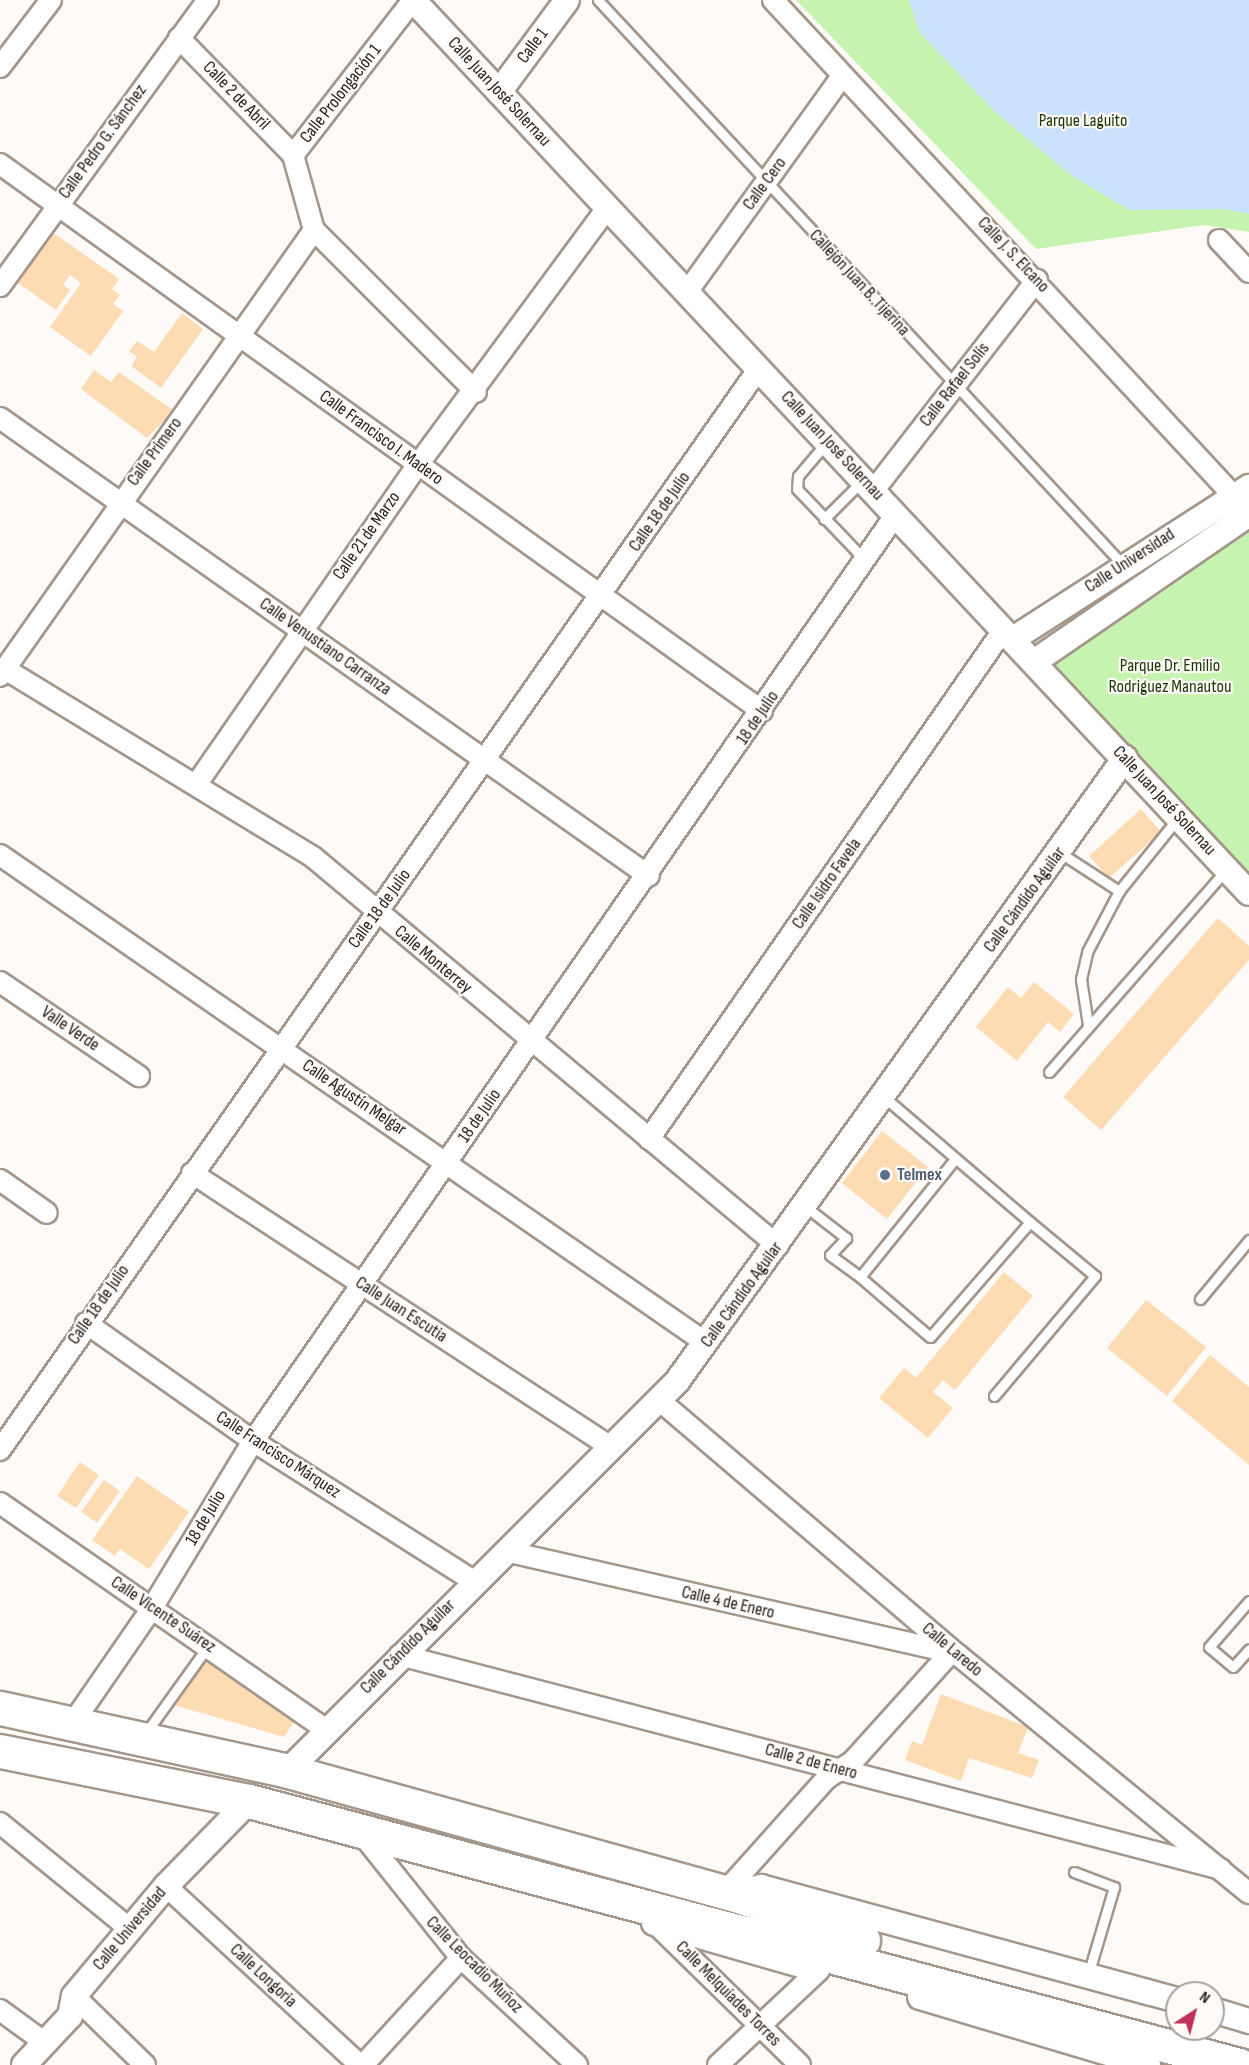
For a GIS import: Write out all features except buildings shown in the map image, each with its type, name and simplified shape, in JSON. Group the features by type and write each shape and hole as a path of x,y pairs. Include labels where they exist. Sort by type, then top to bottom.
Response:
{"highway":[{"path":"0,1708 288,1771 729,1893 829,1952 1165,2024"},
{"path":"0,1751 249,1801 617,1899 829,1952 1239,2065"},
{"path":"1225,2040 1249,2047"}],"street":[{"path":"0,67 51,0"},
{"name":"Calle Pedro G. Sánchez","path":"0,286 207,0"},
{"name":"Calle Juan José Solernau","path":"413,0 1009,634 1249,893"},
{"name":"Calle Prolongación 1","path":"314,230 293,155 413,0"},
{"name":"Calle 1","path":"499,92 567,0"},
{"name":"Calle J. S. Elcano","path":"773,0 1245,503"},
{"name":"Calle 2 de Abril","path":"179,38 293,155"},
{"name":"Calle Cero","path":"687,292 842,76"},
{"name":"Calle Francisco I. Madero","path":"0,164 241,334 417,466 762,711"},
{"name":"Calle 21 de Marzo","path":"198,782 301,630 417,466 476,392 608,207"},
{"path":"314,230 476,392"},
{"name":"Calle Primero","path":"2,672 118,503 314,230"},
{"path":"1219,240 1249,272"},
{"name":"Calle Rafael Solís","path":"869,485 954,386 1037,280"},
{"name":"Calle 18 de Julio","path":"0,1450 279,1047 486,760 759,368"},
{"name":"Calle Venustiano Carranza","path":"0,418 649,876"},
{"name":"Calle Universidad","path":"1009,634 1123,565 1245,503"},
{"name":"Calle Universidad","path":"1034,662 1245,503"},
{"name":"18 de Julio","path":"72,1724 152,1608 253,1441 649,876 896,514"},
{"name":"Calle Isidro Favela","path":"649,1139 1009,634"},
{"name":"Calle Monterrey","path":"2,672 198,782 313,857 531,1043 778,1246"},
{"name":"Calle Cándido Aguilar","path":"288,1771 325,1729 609,1446 659,1400 778,1246 1125,758"},
{"name":"Calle Agustín Melgar","path":"0,855 448,1162 705,1343"},
{"name":"Valle Verde","path":"0,982 139,1076"},
{"name":"Calle Juan Escutia","path":"192,1173 609,1446"},
{"path":"0,1180 47,1213"},
{"name":"Calle Francisco Márquez","path":"86,1323 253,1441 474,1581"},
{"name":"Calle Laredo","path":"659,1400 955,1654 1249,1893"},
{"name":"Calle Vicente Suárez","path":"0,1503 325,1729"},
{"name":"Calle 4 de Enero","path":"505,1551 955,1654"},
{"path":"729,1893 840,1770 955,1654"},
{"name":"Calle 2 de Enero","path":"400,1655 1221,1869"},
{"name":"Calle Universidad","path":"34,2057 70,2016 74,1996 166,1886 249,1801"},
{"path":"0,1823 130,1929"},
{"name":"Calle Leocadio Muñoz","path":"358,1829 461,1958 577,2065"},
{"name":"Calle Longoria","path":"166,1886 361,2065"},
{"path":"729,1893 761,1887 1165,1997"},
{"path":"617,1899 656,1923 829,1952 1136,2064"},
{"name":"Calle Melquíades Torres","path":"656,1923 800,2065"},
{"path":"718,2065 829,1952"},
{"path":"361,2065 461,1958"},
{"path":"74,1996 145,2065"},
{"path":"0,2010 34,2057"},
{"path":"1225,2014 1249,2021"}],"lane":[{"name":"Callejón Juan B. Tijerina","path":"598,0 954,386 1123,565"},
{"path":"828,442 798,476 797,489 864,559"},
{"path":"824,519 869,485"},
{"path":"1089,1025 1083,970 1119,891 1179,817"},
{"path":"1059,852 1119,891"},
{"path":"1049,1072 1227,869"},
{"path":"884,1097 1095,1276 994,1396"},
{"path":"860,1277 956,1159"},
{"path":"806,1207 846,1238 830,1255 860,1277 930,1337 1030,1222"},
{"path":"1200,1299 1249,1240"},
{"path":"1249,1601 1209,1647 1233,1667 1249,1649"},
{"path":"142,1738 208,1646"},
{"path":"1074,1872 1114,1887 1088,1975"}],"green space":[{"name":"Parque Laguito","path":"796,0 1249,0 1249,232 1204,225 1036,249"},
{"name":"Parque Dr. Emilio Rodriguez Manautou","path":"1249,526 1249,876 1049,665"}],"water":[{"name":"Parque Laguito","path":"909,0 1249,0 1249,214 1223,209 1129,210 1072,176 996,113 920,33"}],"place":[{"name":"Telmex","path":"885,1175"}]}
